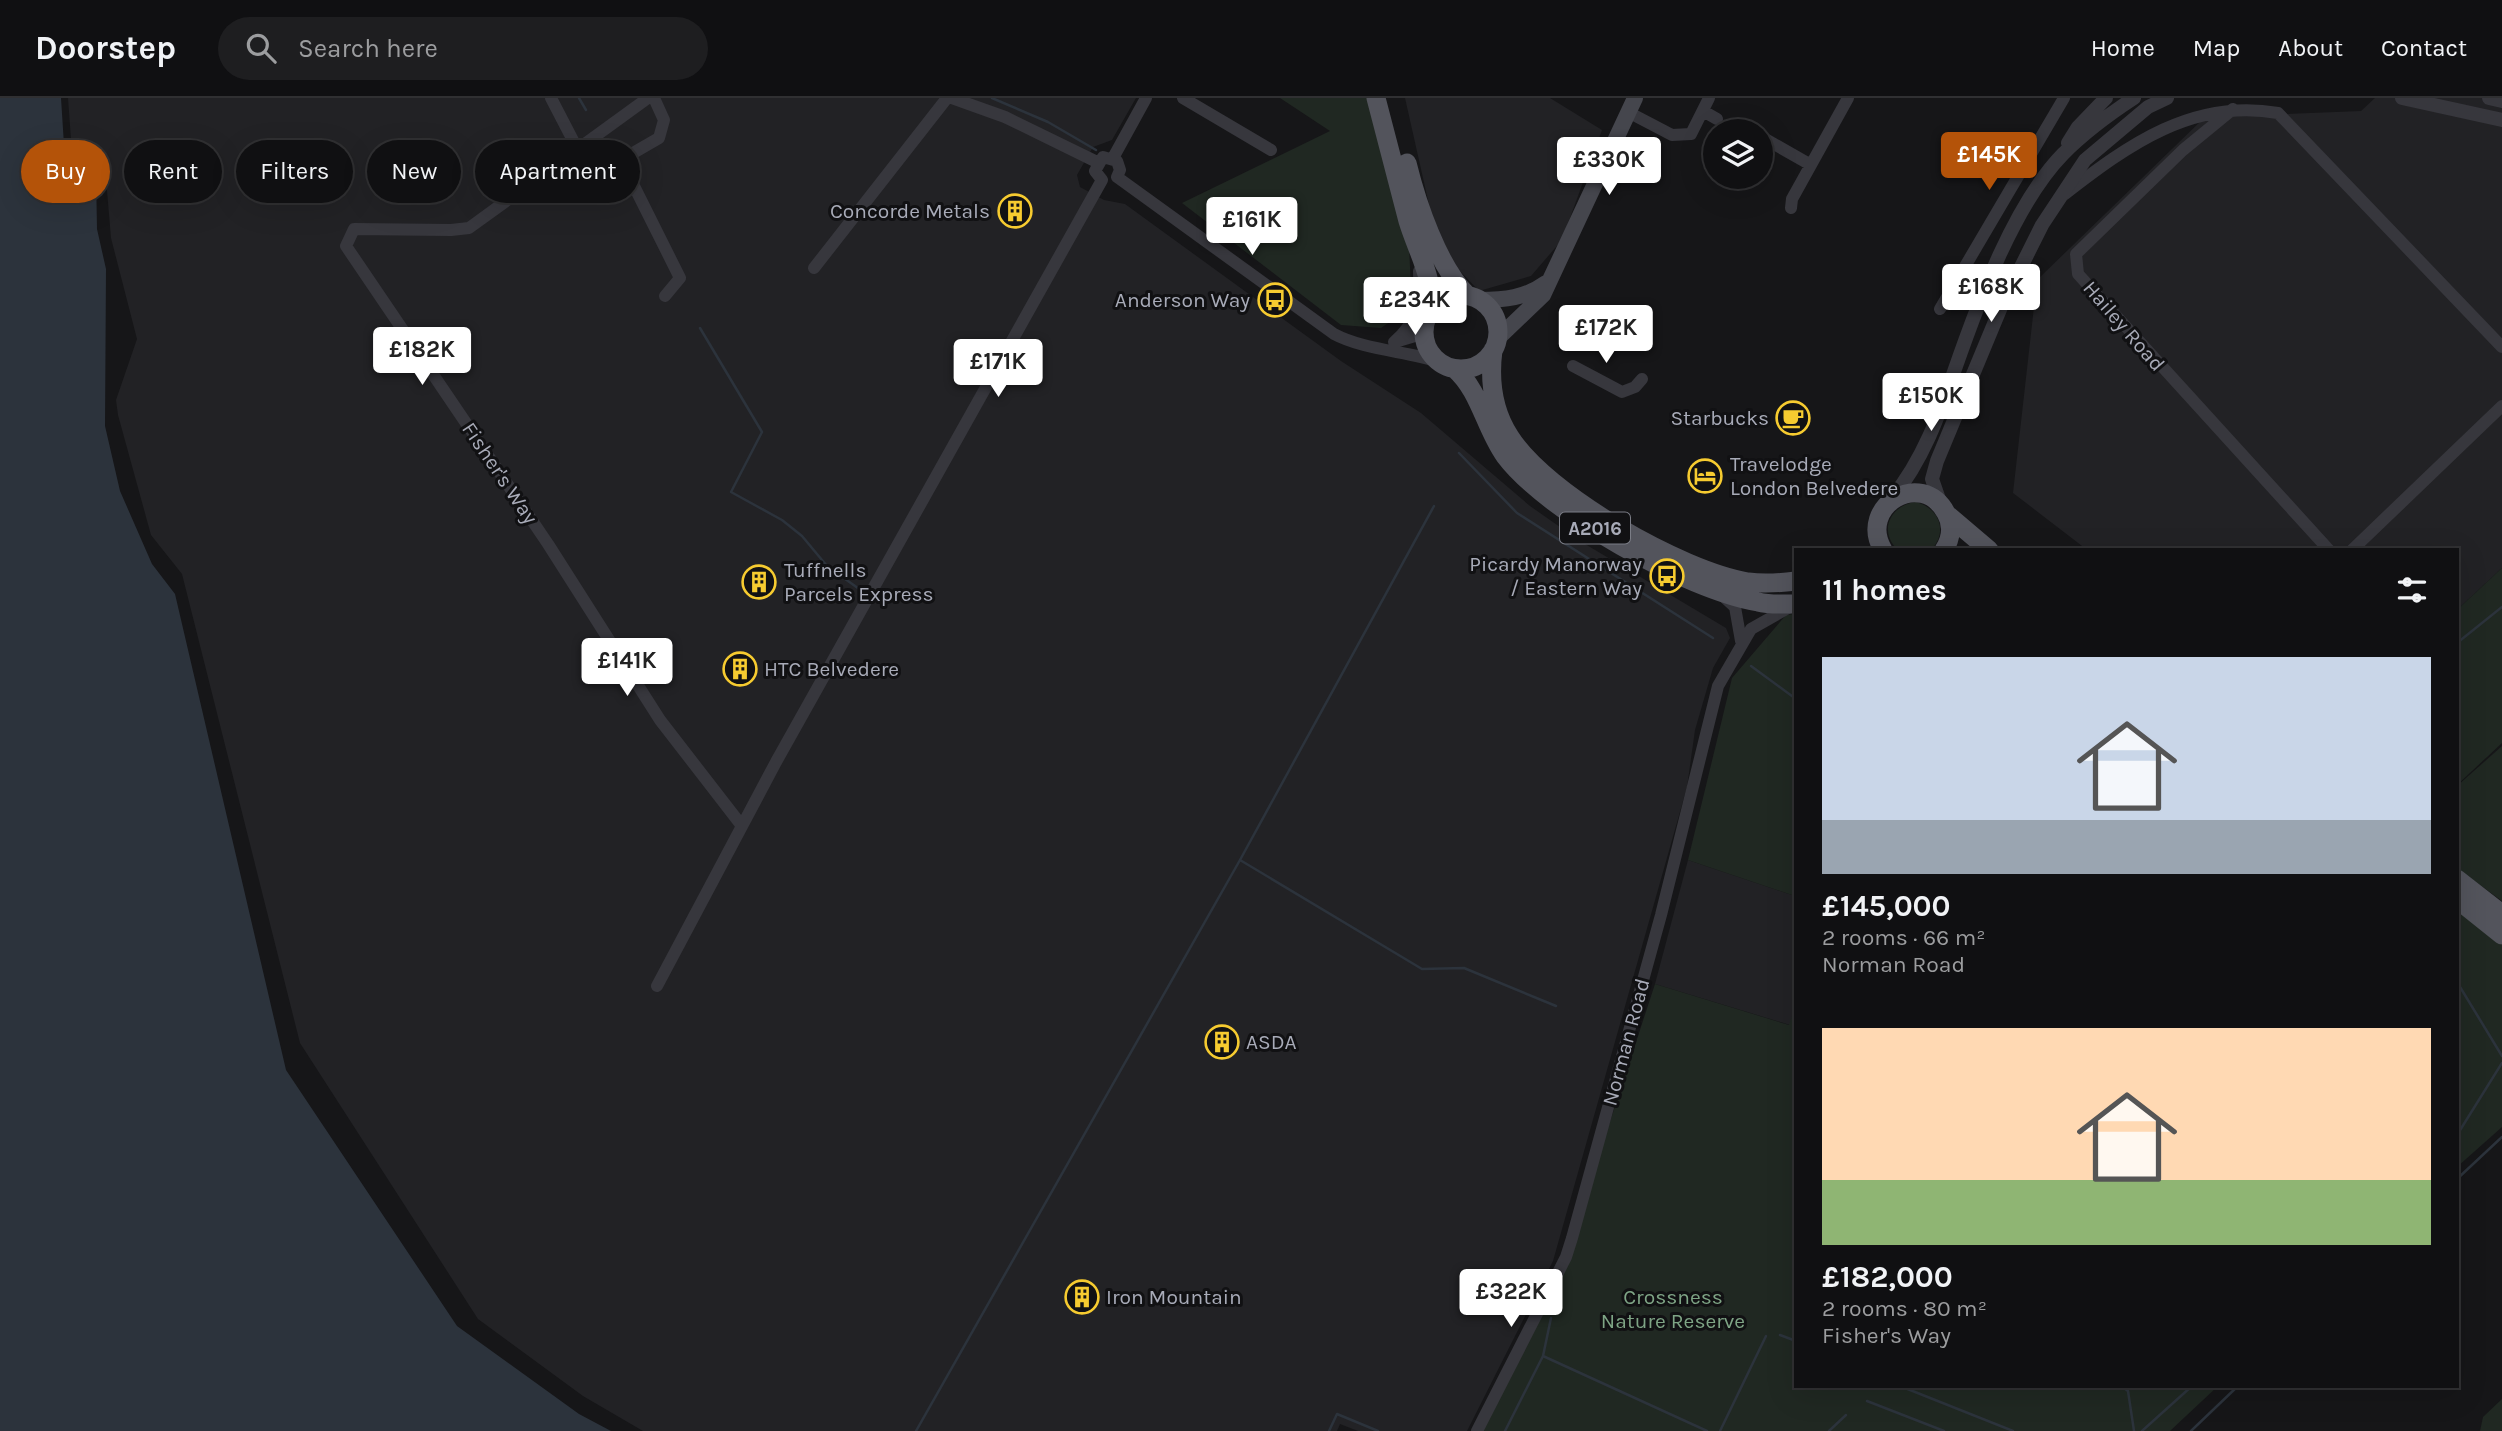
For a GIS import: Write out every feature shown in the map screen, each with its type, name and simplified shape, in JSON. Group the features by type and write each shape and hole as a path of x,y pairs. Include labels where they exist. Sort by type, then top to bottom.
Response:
{"main road":[{"path":"1376,98 1409,224 1419,248 1432,296 1426,343 1448,365 1474,368 1532,307 1552,279 1632,105"},
{"path":"1390,98 1413,186 1445,264 1455,283 1496,320 1495,345"},
{"path":"1428,316 1445,298 1505,300 1520,297 1552,279"},
{"name":"A2016","path":"1495,345 1491,383 1499,414 1509,436 1546,476 1632,535 1688,563 1750,582 1794,581"},
{"name":"A2016","path":"1448,365 1468,381 1481,413 1506,456 1531,483 1618,543 1717,590 1757,602 1794,604"},
{"path":"1876,544 1879,516 1892,498 1917,492 1944,509 1987,548"},
{"path":"1944,509 1950,535 1945,548"},
{"path":"2459,881 2502,914"},
{"path":"2459,901 2502,935"}],"street":[{"path":"551,98 573,140"},
{"path":"591,140 648,98"},
{"path":"654,98 664,120 659,138 621,160 680,278 665,296"},
{"path":"814,268 949,98 1005,117 1097,162"},
{"path":"1113,158 1146,98"},
{"path":"1183,98 1271,150"},
{"path":"1632,105 1672,135 1691,134 1709,98"},
{"path":"1791,208 1791,199 1848,98"},
{"path":"1942,306 2064,98"},
{"path":"1892,498 1920,458 1983,296 2016,223 2078,127 2106,98"},
{"path":"2061,156 2095,124 2134,98"},
{"path":"1944,509 1932,479 1937,461 2001,307 2042,225 2085,160 2144,103 2167,98"},
{"path":"2402,98 2502,120"},
{"path":"2489,98 2502,101"},
{"path":"2065,194 2127,146 2179,120 2233,109 2258,108 2278,113 2502,347"},
{"name":"Hailey Road","path":"2233,109 2183,150 2076,254 2078,274 2327,548"},
{"path":"1703,111 1717,119"},
{"path":"1773,143 1811,165"},
{"path":"1103,158 1113,158 1120,170 1117,177 1110,181 1102,180 1095,170 1097,162 1103,158"},
{"path":"1117,177 1328,331 1350,343 1388,345 1448,365"},
{"path":"657,986 742,826 1102,180"},
{"name":"Fisher's Way","path":"504,203 469,228 354,229 346,246 548,544 660,720 742,826"},
{"path":"1388,345 1409,327 1419,308 1419,248"},
{"path":"1388,345 1415,336 1428,316"},
{"path":"1573,366 1622,392 1635,387 1642,379"},
{"path":"2354,548 2502,406"},
{"path":"1717,590 1735,607 1738,648"},
{"name":"Norman Road","path":"1477,1431 1566,1257 1664,902 1718,686 1738,648 1766,618 1794,604"}],"shaded area":[{"path":"0,98 61,98 64,140 21,140 21,203 97,203 97,229 106,269 105,426 120,491 152,564 175,594 286,1070 457,1326 579,1414 611,1431 0,1431"},
{"path":"68,98 1136,98 1112,140 1093,147 1077,175 1080,187 1104,200 1125,204 1341,361 1421,413 1530,506 1580,541 1726,628 1730,638 1713,668 1695,730 1687,787 1553,1261 1467,1431 1358,1431 1340,1424 1337,1431 643,1431 583,1396 478,1319 300,1043 182,574 151,535 118,415 116,400 137,339 111,238 108,203 110,140 71,140"},
{"path":"1405,98 1550,98 1602,130 1562,240 1531,276 1479,291 1439,249"},
{"path":"2375,98 2502,98 2502,568 2459,608 2459,548 2085,548 2013,493 2037,280 2205,117 2361,111"},
{"path":"1688,860 1794,896 1794,1013 1790,1025 1655,984"}],"green space":[{"path":"1280,98 1370,98 1409,245 1411,289 1400,315 1381,328 1341,325 1182,203 1330,131"},
{"path":"1916,502 1924,505 1939,521 1939,535 1933,548 1896,548 1891,542 1888,534 1890,520 1894,513 1907,504"},
{"path":"2502,568 2502,743 2459,783 2459,608"},
{"path":"1794,614 1794,896 1688,860 1732,678 1786,615"},
{"path":"2502,746 2502,901 2459,869 2459,784"},
{"path":"2459,910 2502,945 2502,1127 2459,1165"},
{"name":"Crossness Nature Reserve","path":"1655,984 1789,1025 1794,1010 1794,1388 2216,1388 2170,1431 1482,1431 1572,1238"},
{"path":"2502,1399 2502,1431 2480,1431 2483,1417"}],"waterway":[{"path":"579,98 586,110"},
{"path":"992,98 1048,122 1096,150"},
{"path":"700,328 762,432 731,492 782,520 802,536 827,566 862,591"},
{"path":"1459,453 1517,513 1713,638"},
{"path":"916,1431 1240,860 1434,506"},
{"path":"2459,641 2502,607"},
{"path":"1751,666 1794,698"},
{"path":"1240,860 1422,969 1464,968 1556,1006"},
{"path":"2459,985 2502,1056"},
{"path":"2459,1132 2502,1063"},
{"path":"2459,1177 2502,1137"},
{"path":"1505,1431 1543,1356 1551,1318"},
{"path":"1780,1335 1794,1340"},
{"path":"1720,1431 1766,1336"},
{"path":"1543,1356 1707,1431"},
{"path":"1905,1388 2013,1431"},
{"path":"2124,1388 2128,1391 2134,1431"},
{"path":"2142,1431 2190,1388"},
{"path":"2191,1431 2236,1388"},
{"path":"1867,1401 1944,1431"},
{"path":"1329,1431 1337,1414 1378,1431"},
{"path":"1829,1431 1846,1415"}],"place":[{"name":"Concorde Metals","path":"1015,211"},
{"name":"Anderson Way","path":"1275,300"},
{"name":"Starbucks","path":"1793,418"},
{"name":"Travelodge London Belvedere","path":"1705,476"},
{"name":"Picardy Manorway / Eastern Way","path":"1667,576"},
{"name":"Tuffnells Parcels Express","path":"759,582"},
{"name":"HTC Belvedere","path":"740,669"},
{"name":"ASDA","path":"1222,1042"},
{"name":"Iron Mountain","path":"1082,1297"}]}
